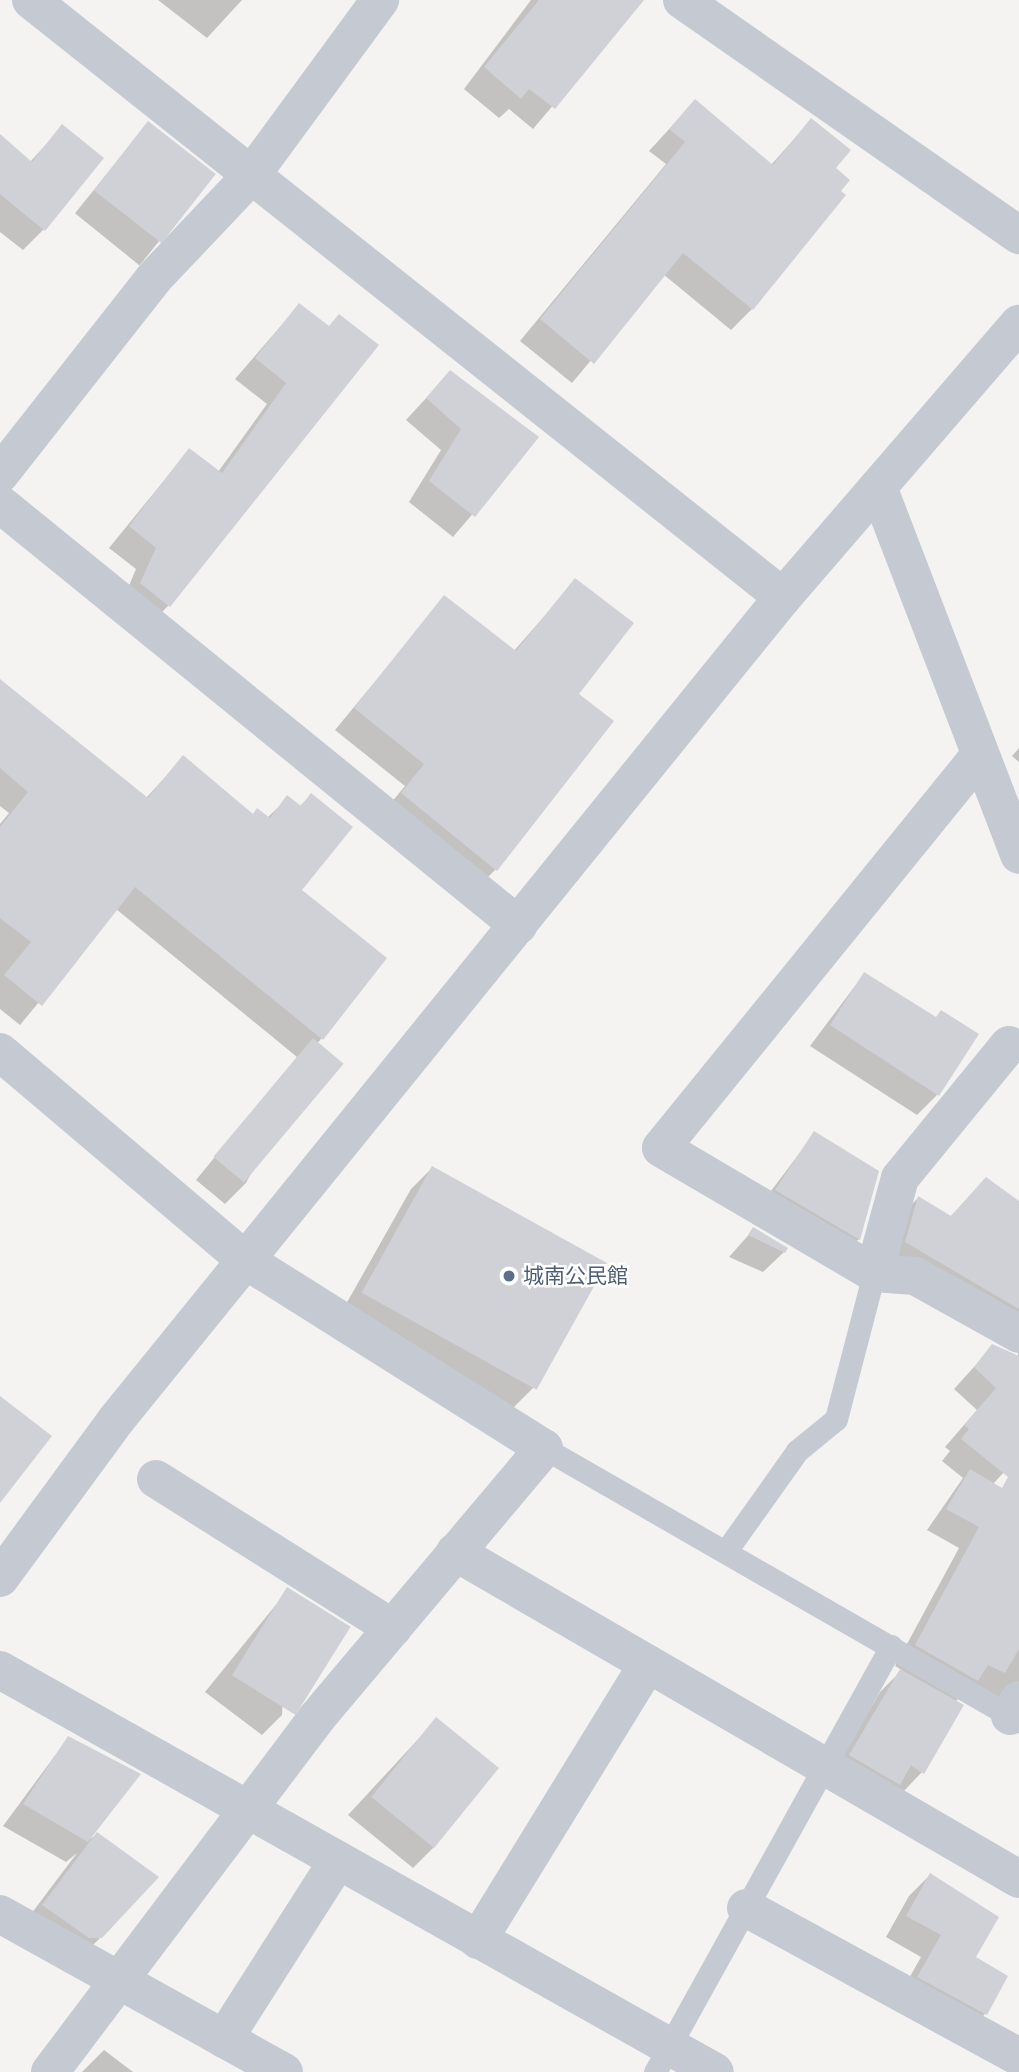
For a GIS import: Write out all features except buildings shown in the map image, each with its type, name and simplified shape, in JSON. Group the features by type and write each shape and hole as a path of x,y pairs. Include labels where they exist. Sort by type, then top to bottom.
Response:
{"street":[{"path":"31,0 250,177 783,597"},
{"path":"0,474 154,278 250,177 380,0"},
{"path":"682,0 1019,235"},
{"path":"0,1577 116,1420 783,597 1019,324"},
{"path":"878,487 1019,855"},
{"path":"0,504 519,925"},
{"path":"980,755 661,1149 873,1273 915,1276 1019,1334"},
{"path":"873,1273 900,1178 1016,1042"},
{"path":"0,1052 244,1260 544,1448 393,1628 249,1810 121,1983 50,2072"},
{"path":"156,1479 393,1628"},
{"path":"455,1552 1019,1879"},
{"path":"478,1940 648,1664"},
{"path":"0,1670 478,1940 662,2059 715,2072"},
{"path":"224,2039 338,1860"},
{"path":"746,1908 1019,2057"},
{"path":"0,1914 285,2072"}],"lane":[{"path":"726,1552 797,1451 836,1419 873,1273"},
{"path":"544,1448 891,1646 1016,1712"},
{"path":"662,2059 891,1646"}],"place":[{"name":"城南公民館","path":"509,1276"}]}
